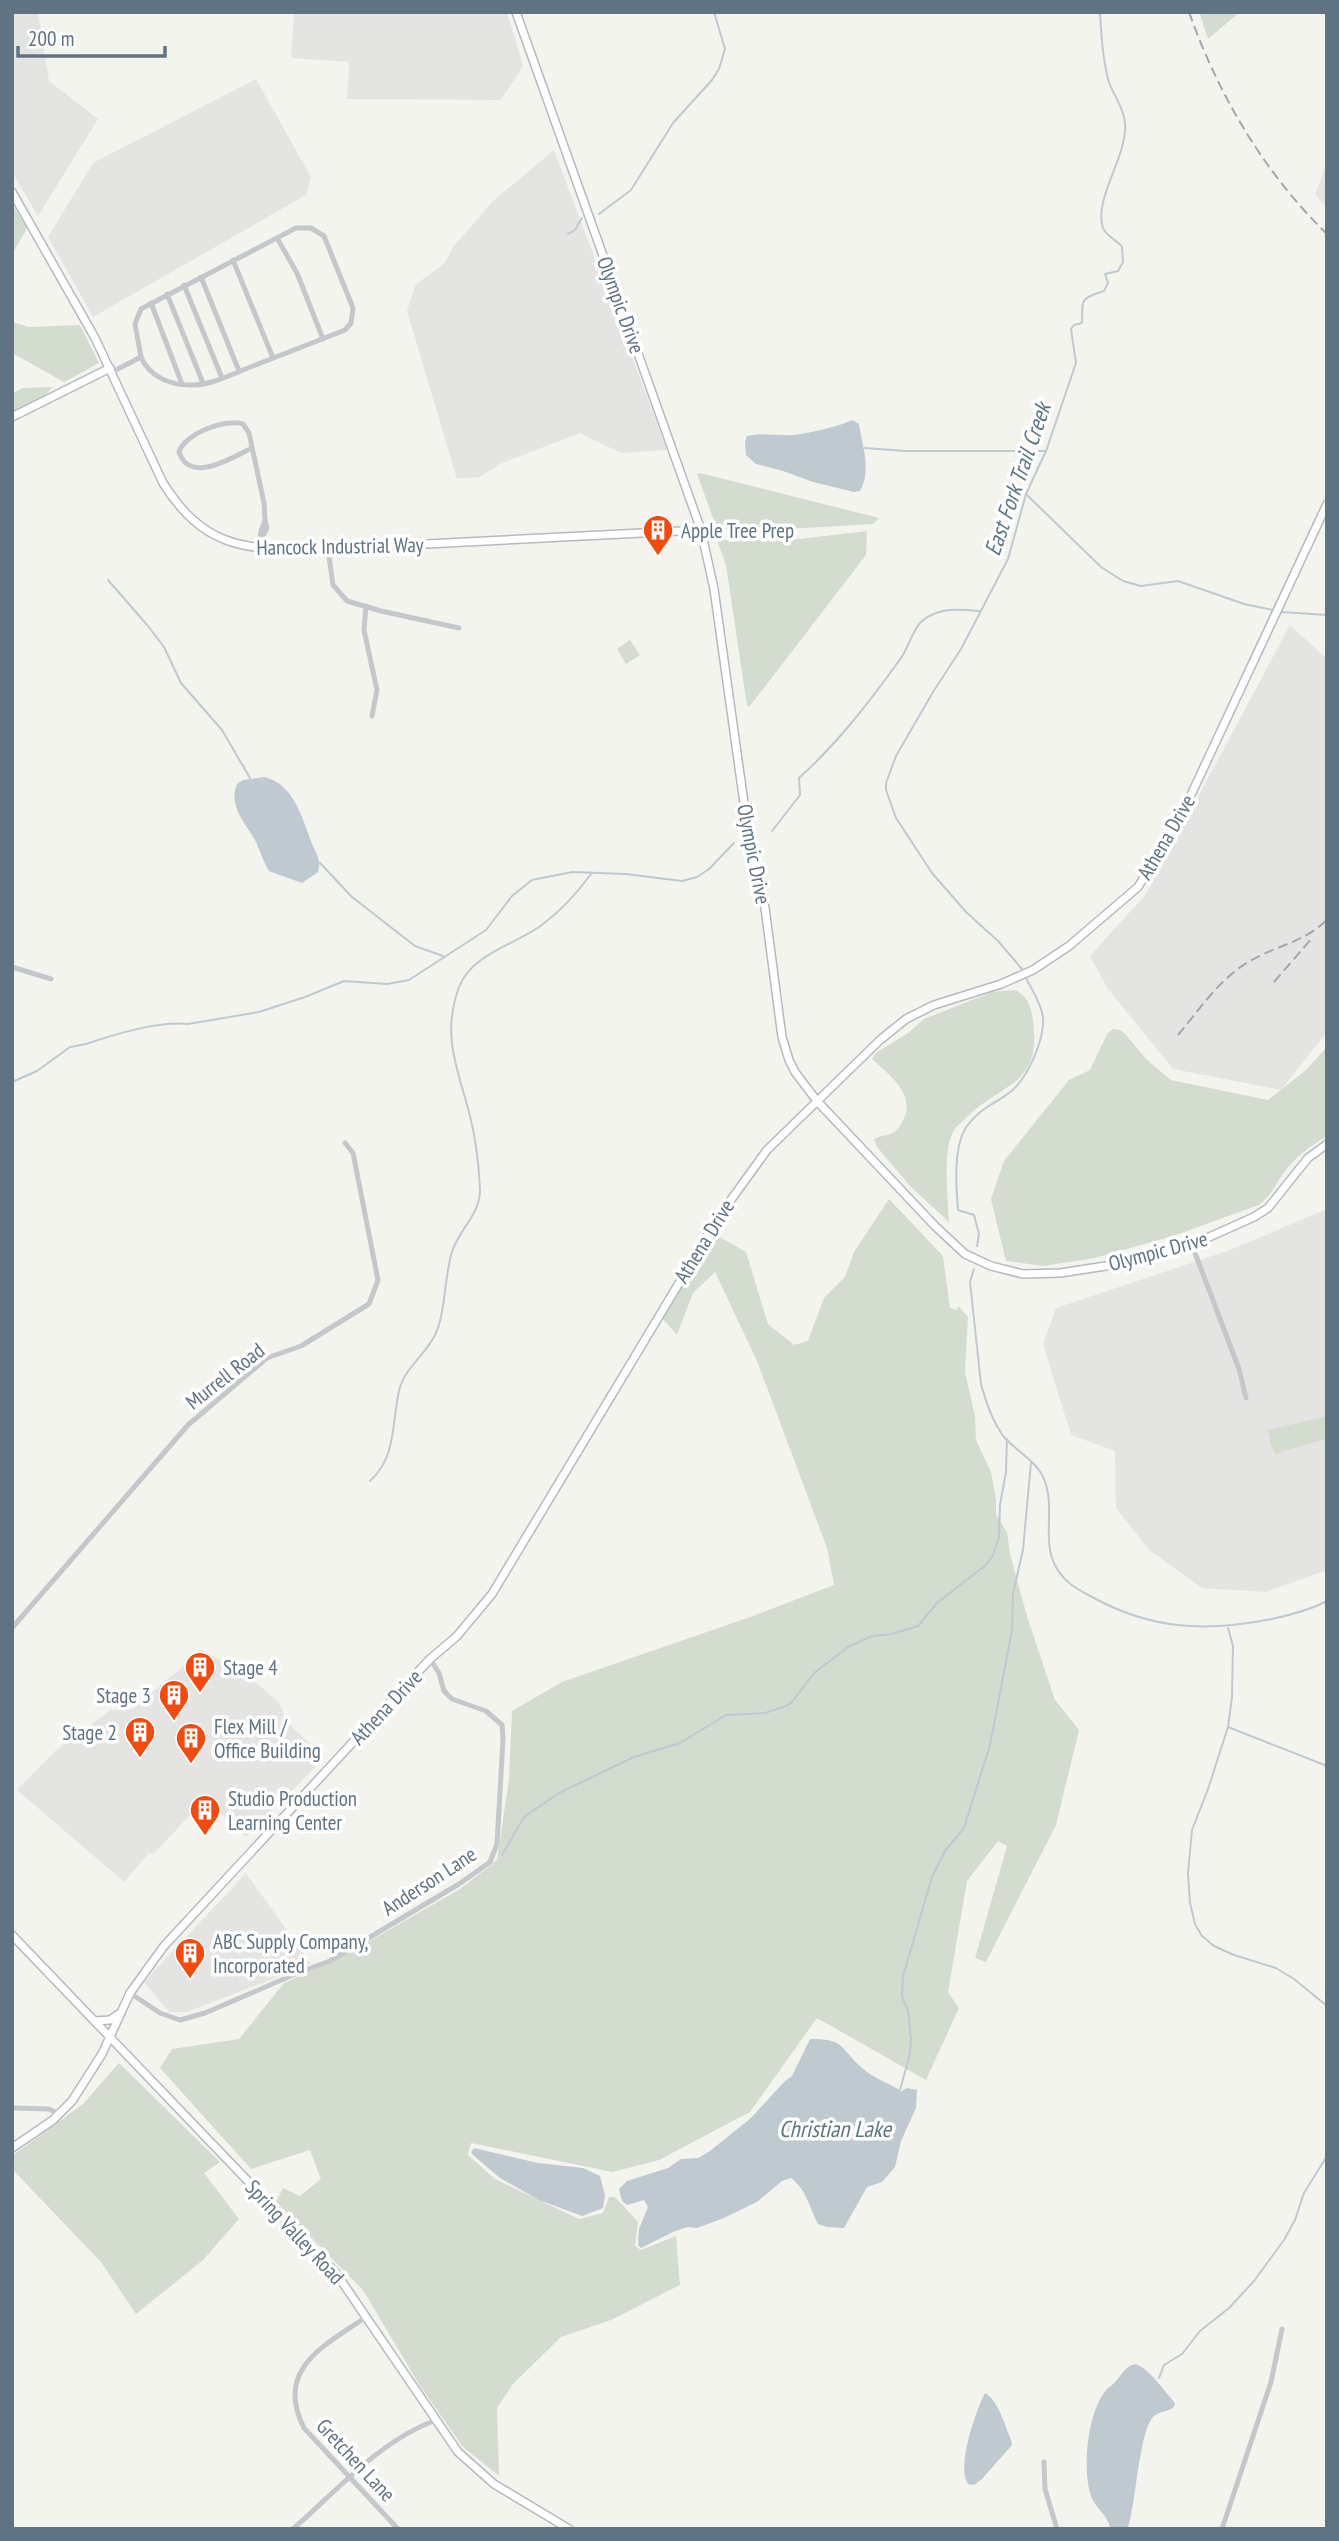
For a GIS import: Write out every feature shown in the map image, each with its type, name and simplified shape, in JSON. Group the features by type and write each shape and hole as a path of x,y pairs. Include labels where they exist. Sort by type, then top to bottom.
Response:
{"street":[{"name":"Olympic Drive","path":"516,12 701,530 714,589 745,810 765,908 782,1037 795,1072 817,1101 934,1226 965,1254 991,1266 1023,1274 1060,1273 1119,1264 1192,1245 1216,1235 1268,1208 1297,1170 1327,1144"},
{"name":"Hancock Industrial Way","path":"12,192 111,370 163,483 175,502 197,524 216,537 259,549 328,549 701,530"},
{"path":"300,227 312,228 324,236 354,314 348,328 203,383 182,384 153,374 141,357 135,320 141,309 277,238 300,227"},
{"path":"277,238 301,282 323,339"},
{"path":"233,260 273,358"},
{"path":"201,277 239,371"},
{"path":"184,285 222,378"},
{"path":"167,294 203,383"},
{"path":"151,303 182,384"},
{"path":"12,417 141,357"},
{"path":"252,448 205,468 185,462 179,452 186,440 231,422 241,423 247,428 252,448 267,528 259,549"},
{"name":"Athena Drive","path":"12,2148 59,2114 72,2101 102,2054 130,1993 144,1971 194,1912 430,1659 457,1636 492,1594 733,1194 767,1150 880,1040 906,1019 934,1005 1001,984 1033,970 1106,917 1138,887 1183,811 1327,504"},
{"path":"328,549 333,585 347,601 459,628"},
{"path":"366,606 364,630 377,690 372,716"},
{"path":"12,967 51,979"},
{"name":"Murrell Road","path":"12,1628 188,1425 267,1358 301,1346 369,1304 378,1280 354,1153 345,1143"},
{"path":"1192,1245 1239,1369 1246,1398"},
{"name":"Anderson Lane","path":"130,1993 160,2013 180,2020 205,2013 330,1961 420,1909 490,1862 497,1844 502,1725 486,1712 452,1699 444,1691 439,1673 430,1659"},
{"name":"Spring Valley Road","path":"12,1935 337,2273 458,2452 494,2484 569,2529"},
{"path":"94,2021 110,2020 122,2011"},
{"path":"102,2054 112,2051 125,2054"},
{"path":"12,2108 49,2109 59,2114"},
{"name":"Gretchen Lane","path":"366,2317 307,2360 297,2375 295,2412 304,2428 398,2529"},
{"path":"1222,2529 1270,2382 1282,2329"},
{"path":"293,2529 392,2442 418,2426 436,2420"},
{"path":"1044,2462 1045,2489 1057,2529"}],"shaded area":[{"path":"12,12 38,12 49,81 98,119 38,216 12,172"},
{"path":"294,12 507,12 523,66 501,100 347,99 349,62 291,58"},
{"path":"1199,12 1240,12 1208,39"},
{"path":"256,79 311,177 306,195 93,317 48,237 93,163"},
{"path":"554,150 667,450 621,453 580,433 502,463 479,477 457,479 407,311 415,285 445,263 453,247 493,201"},
{"path":"1327,163 1327,208 1315,194"},
{"path":"12,204 27,228 12,255"},
{"path":"12,322 29,327 80,325 99,363 64,382 12,353"},
{"path":"53,387 44,396 12,413 12,394 22,388"},
{"path":"697,474 879,518 873,524 717,529"},
{"path":"867,531 866,555 750,706 747,706 726,565 717,540 790,540"},
{"path":"1290,625 1327,659 1327,1032 1281,1090 1173,1069 1108,989 1090,956 1146,894"},
{"path":"630,640 640,655 626,664 617,649"},
{"path":"1015,990 1026,999 1031,1011 1034,1041 1032,1057 1018,1079 969,1115 954,1130 947,1162 949,1222 910,1186 877,1147 874,1139 892,1133 900,1126 907,1105 897,1083 872,1059 877,1052 908,1033 924,1019 992,992"},
{"path":"1113,1029 1126,1035 1147,1060 1171,1080 1268,1100 1306,1070 1327,1047 1327,1136 1295,1160 1259,1205 1173,1236 1095,1258 1043,1266 1006,1261 991,1199 1004,1161 1069,1080 1090,1070 1107,1034"},
{"path":"889,1199 943,1256 950,1308 957,1310 958,1306 968,1317 965,1372 975,1416 976,1440 991,1472 996,1515 1007,1532 1010,1554 1027,1616 1055,1700 1079,1730 1056,1825 986,1962 975,1958 1007,1846 998,1841 967,1881 948,1992 959,2008 926,2080 817,2018 750,2112 659,2160 612,2172 471,2143 468,2155 495,2179 579,2219 603,2213 609,2197 615,2197 638,2222 635,2246 641,2250 676,2236 680,2285 611,2320 561,2337 513,2384 497,2408 499,2476 463,2447 420,2386 363,2290 276,2202 283,2188 300,2196 321,2179 310,2150 251,2169 160,2068 172,2049 239,2039 284,1983 347,1954 460,1889 497,1860 509,1779 512,1711 562,1682 834,1585 827,1548 757,1361 715,1272 693,1293 677,1335 662,1318 716,1235 746,1252 768,1324 794,1345 808,1341 824,1298 845,1277 854,1252"},
{"path":"1327,1209 1327,1570 1266,1592 1202,1588 1149,1550 1116,1508 1115,1451 1071,1435 1043,1344 1056,1308 1230,1250"},
{"path":"1327,1416 1327,1439 1276,1455 1268,1430"},
{"path":"202,1650 243,1672 278,1701 290,1725 325,1757 246,1837 205,1799 153,1855 149,1853 124,1882 17,1790 55,1751 111,1710 133,1709"},
{"path":"246,1873 311,1964 187,2012 169,2012 144,1982"},
{"path":"119,2063 220,2162 204,2173 239,2219 203,2260 136,2314 101,2262 12,2169 12,2156 83,2104"}],"water":[{"path":"852,420 859,424 865,458 864,483 860,491 854,492 813,482 756,464 746,455 747,436 797,435"},
{"path":"264,777 282,786 295,802 318,856 318,872 302,883 269,871 236,807 237,784 243,780"},
{"name":"Christian Lake","path":"810,2039 836,2043 865,2071 900,2092 907,2088 917,2090 916,2108 901,2141 895,2167 882,2182 867,2187 844,2228 818,2224 804,2193 791,2178 782,2181 757,2202 724,2218 697,2228 688,2227 675,2231 641,2248 638,2245 639,2229 648,2207 644,2200 627,2205 622,2201 619,2189 627,2181 668,2168 681,2159 698,2158 710,2151 751,2118 792,2076"},
{"path":"474,2148 538,2163 583,2168 600,2176 605,2195 603,2208 582,2216 539,2200 500,2178 473,2155 471,2152"},
{"path":"1135,2364 1151,2375 1175,2403 1172,2409 1154,2416 1149,2424 1141,2451 1128,2528 1110,2528 1107,2519 1095,2504 1088,2485 1088,2441 1100,2399 1126,2369"},
{"path":"985,2393 997,2407 1012,2445 974,2485 968,2484 964,2465 973,2425"}],"waterway":[{"path":"599,214 631,190 673,123 719,69 725,49 714,12"},
{"name":"East Fork Trail Creek","path":"1022,969 932,873 896,818 886,783 896,756 961,649 1008,559 1026,494 1046,451 1076,363 1071,329 1082,323 1084,301 1104,291 1108,283 1105,274 1118,271 1123,262 1122,247 1104,231 1101,217 1106,191 1125,136 1125,123 1107,74 1100,12"},
{"path":"568,234 575,230 582,218"},
{"path":"865,448 905,451 1045,451"},
{"path":"1027,495 1101,567 1123,581 1141,586 1178,581 1244,604 1273,610"},
{"path":"108,580 164,647 181,683 222,730 250,778"},
{"path":"772,831 800,795 799,778 827,751 865,706 901,658 922,621 942,611 979,611"},
{"path":"1281,612 1327,615"},
{"path":"12,1082 37,1071 70,1047 123,1032 259,1012 344,981 387,984 409,980 486,930 512,896 532,880 572,872 626,874 682,881 697,877 709,869 734,843"},
{"path":"320,863 352,897 415,946 443,956"},
{"path":"370,1481 379,1471 389,1449 397,1399 403,1380 431,1342 439,1326 452,1252 479,1199 476,1143 451,1037 451,1021 459,987 465,975 485,957 550,919 591,874"},
{"name":"East Fork Trail Creek","path":"977,1246 979,1234 974,1215 958,1210 959,1144 971,1120 1016,1087 1034,1058 1041,1036 1043,1017 1026,978"},
{"name":"East Fork Trail Creek","path":"974,1269 970,1282 983,1391 993,1418 1004,1437 1031,1461 1044,1479 1049,1501 1049,1546 1056,1567 1067,1581 1114,1608 1158,1622 1180,1625 1224,1626 1248,1623 1293,1614 1327,1601"},
{"path":"502,1855 524,1817 559,1793 634,1757 680,1743 726,1715 765,1713 786,1706 814,1673 848,1647 872,1636 892,1634 918,1626 937,1603 986,1565 993,1555 999,1537 1007,1439"},
{"path":"900,2090 910,2054 911,2039 908,2010 902,1997 903,1976 932,1877 945,1851 964,1828 990,1745 1012,1630 1013,1593 1023,1550 1031,1462"},
{"name":"East Fork Trail Creek","path":"1228,1628 1233,1646 1232,1697 1228,1727 1192,1830 1188,1873 1195,1924 1202,1936 1214,1946 1276,1968 1327,2006"},
{"path":"1228,1727 1327,1766"},
{"path":"1159,2378 1164,2365 1182,2354 1200,2331 1229,2308 1254,2281 1284,2240 1295,2220 1304,2193 1327,2156"}],"railway":[{"path":"1189,12 1214,73 1245,131 1283,185 1327,234"},
{"path":"1178,1035 1211,995 1239,968 1308,934 1327,920"},
{"path":"1274,982 1313,937"}],"place":[{"name":"Apple Tree Prep","path":"658,557"},
{"name":"Stage 4","path":"200,1694"},
{"name":"Stage 3","path":"174,1722"},
{"name":"Stage 2","path":"140,1759"},
{"name":"Flex Mill / Office Building","path":"191,1765"},
{"name":"Studio Production Learning Center","path":"205,1837"},
{"name":"ABC Supply Company, Incorporated","path":"190,1980"}]}
